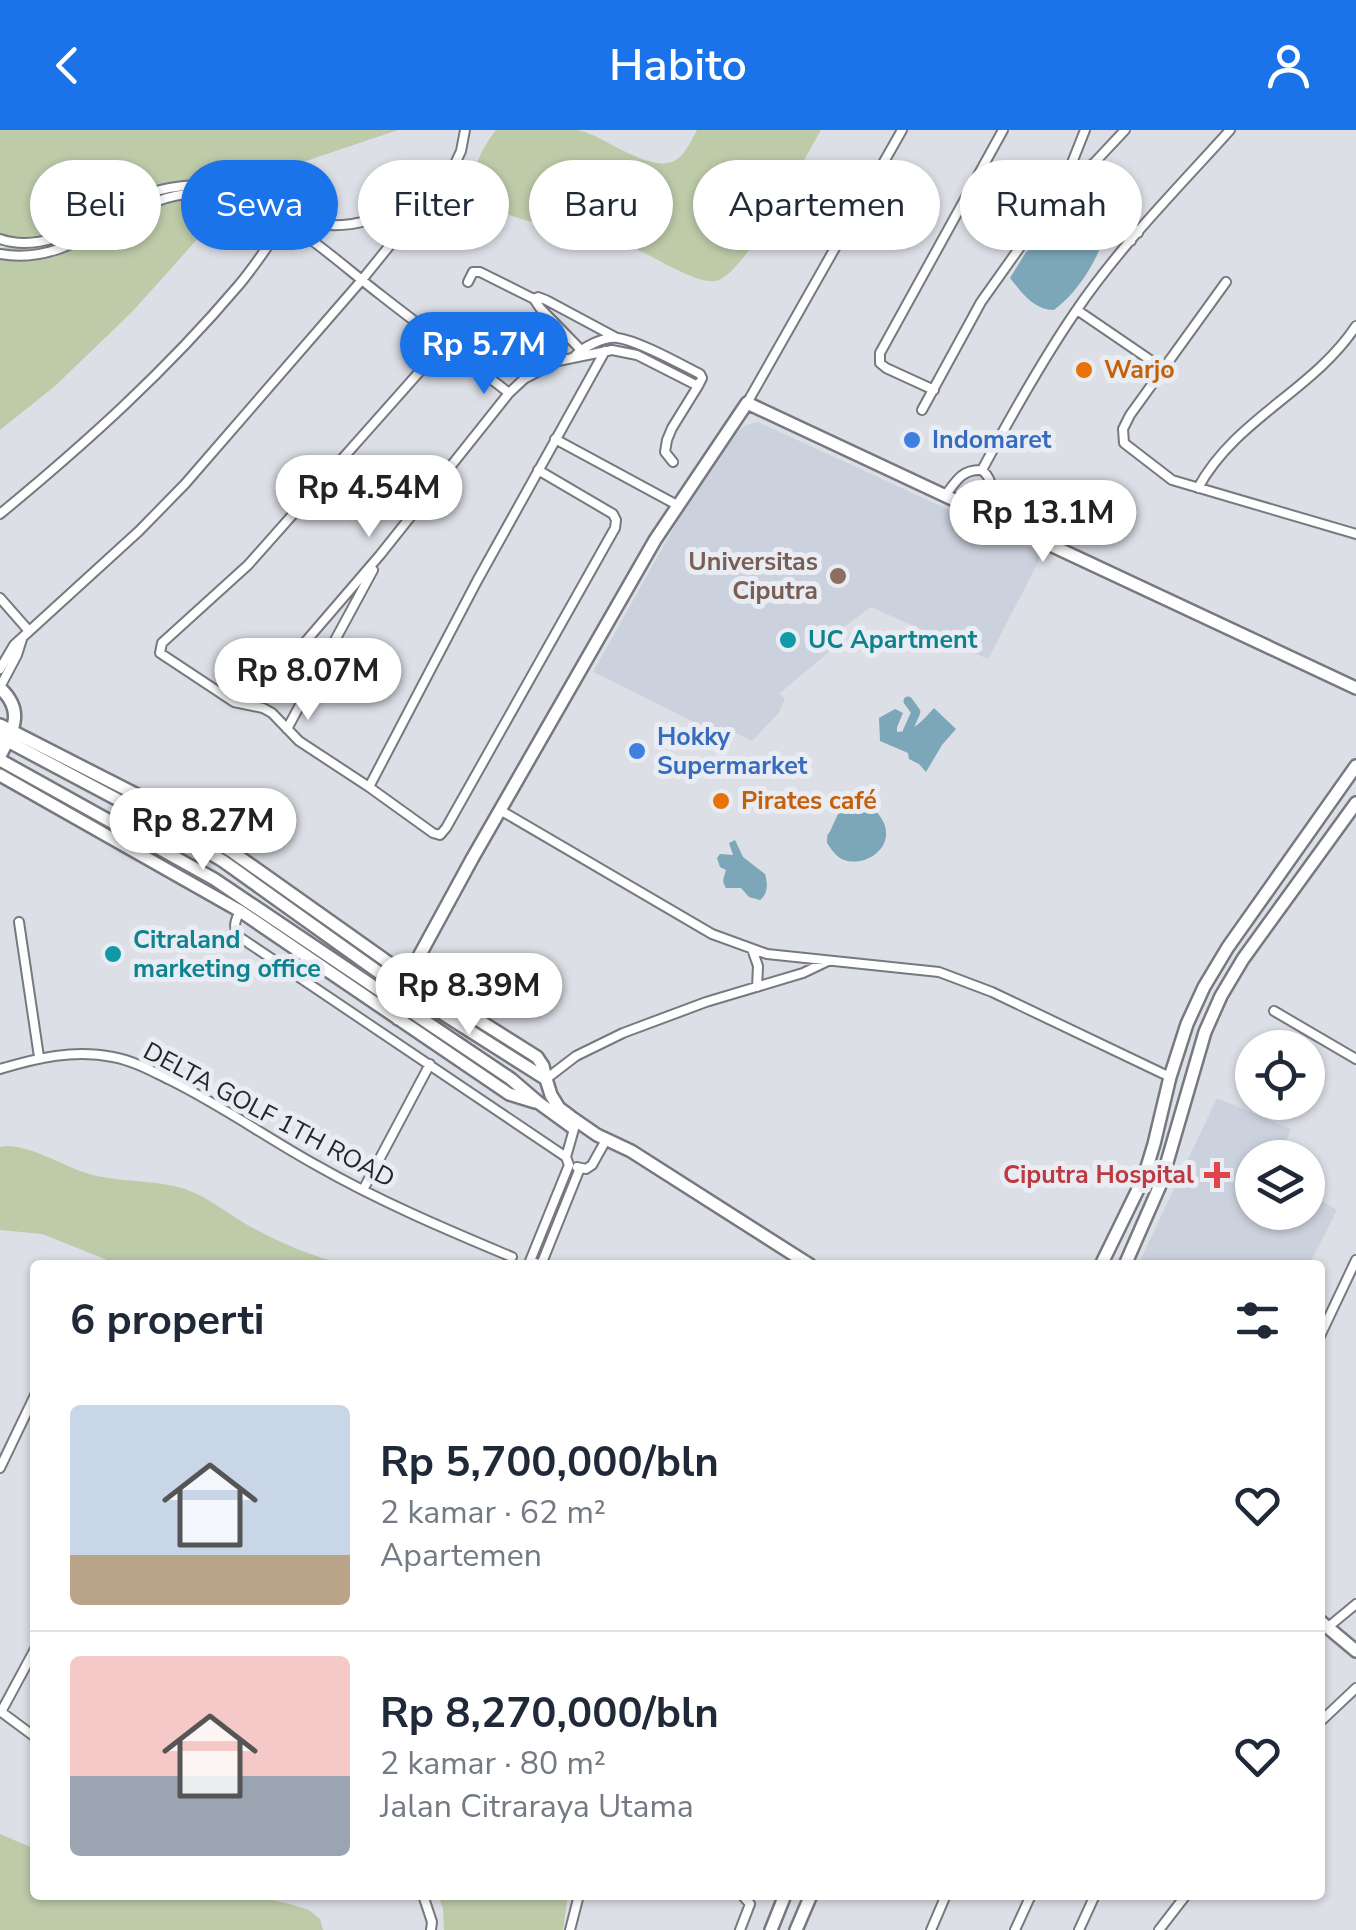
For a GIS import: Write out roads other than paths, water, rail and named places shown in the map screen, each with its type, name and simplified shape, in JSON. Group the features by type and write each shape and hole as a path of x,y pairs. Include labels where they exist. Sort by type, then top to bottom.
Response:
{"street":[{"path":"457,160 466,130"},
{"path":"402,1014 414,987 417,960 500,810 676,506 747,404 902,130"},
{"path":"934,390 886,368 880,363 880,353 1003,130"},
{"path":"1073,160 1085,130"},
{"path":"1098,160 1125,130"},
{"path":"1142,229 1230,130"},
{"path":"0,239 22,243 61,236 151,192 181,187"},
{"path":"0,254 36,256 76,244 154,202 181,195"},
{"path":"0,514 121,410 240,284 264,250"},
{"path":"325,250 509,393"},
{"path":"375,996 214,879 0,758 5,733 15,719 9,696 0,687 28,630 139,531 185,484 385,250"},
{"path":"922,410 981,302 1018,250"},
{"path":"982,470 1012,413 1077,310 1124,250"},
{"path":"468,282 473,272 480,272 534,299 580,354"},
{"path":"1226,282 1130,415 1123,429 1126,446 1172,480 1356,534"},
{"path":"534,299 546,300 615,337 700,374 698,386 666,440 665,452 673,462"},
{"path":"1077,310 1162,368"},
{"path":"1198,488 1240,435 1334,356 1356,326"},
{"path":"251,706 380,555 509,393 540,368 615,337"},
{"path":"445,343 248,565 160,646 162,656 234,702 272,713 300,741 433,834 443,832 612,534 616,520 613,514 538,470"},
{"path":"580,354 618,350 637,355 698,386"},
{"path":"368,786 605,352"},
{"path":"747,404 1356,688"},
{"path":"555,438 676,506"},
{"path":"945,496 961,474 982,470 992,486 986,515"},
{"path":"287,729 380,555"},
{"path":"0,598 28,630"},
{"path":"0,669 14,645 22,640"},
{"path":"5,733 147,800 232,851 398,970 414,987 546,1079 559,1108 601,1138 631,1152 802,1260"},
{"path":"5,733 207,851 388,979 414,987"},
{"path":"1103,1260 1144,1177 1170,1077 1204,987 1356,766"},
{"path":"0,774 240,911 512,1079 574,1129 601,1138"},
{"path":"1127,1260 1161,1183 1205,1032 1221,996 1243,959 1356,803"},
{"path":"500,810 712,934 767,954 939,972 992,992 1188,1086"},
{"path":"240,911 235,922 238,936 568,1161 580,1168 592,1165 601,1138"},
{"path":"20,922 39,1057"},
{"path":"752,948 758,966 758,987"},
{"path":"375,996 398,970 417,960"},
{"path":"546,1079 576,1056 623,1033 706,1002 803,973 830,960"},
{"path":"1274,1011 1356,1059"},
{"name":"DELTA GOLF 1TH ROAD","path":"0,1069 39,1057 95,1054 143,1066 362,1190 512,1257"},
{"path":"362,1190 430,1064"},
{"path":"530,1260 568,1161 574,1129"},
{"path":"543,1260 580,1168"},
{"path":"1325,1325 1356,1260"},
{"path":"0,1468 30,1405"},
{"path":"1325,1623 1356,1604"},
{"path":"1325,1625 1356,1651"},
{"path":"30,1658 1,1711 30,1733"},
{"path":"1325,1717 1356,1688"},
{"path":"424,1900 431,1930"},
{"path":"570,1930 578,1900"},
{"path":"740,1930 748,1900"},
{"path":"770,1930 783,1900"},
{"path":"796,1930 809,1900"},
{"path":"931,1930 944,1900"},
{"path":"1015,1930 1029,1900"},
{"path":"1079,1930 1093,1900"},
{"path":"1159,1930 1182,1900"}],"water":[{"path":"1098,250 1078,287 1054,310 1029,300 1010,278 1026,252"},
{"path":"934,708 956,729 926,772 909,759 908,753 880,741 879,718 895,709 903,713 897,732 903,731 918,724"},
{"path":"860,798 867,799 882,819 884,842 868,858 844,860 827,843 827,835 842,808"},
{"path":"735,840 743,857 765,874 767,889 760,900 749,897 741,888 724,886 726,870 717,858 720,854 733,855 729,843"}],"waterway":[{"path":"907,732 916,712 908,701"}],"place":[{"name":"Warjo","path":"1084,370"},
{"name":"Indomaret","path":"912,440"},
{"name":"Universitas Ciputra","path":"838,576"},
{"name":"UC Apartment","path":"788,640"},
{"name":"Hokky Supermarket","path":"637,751"},
{"name":"Pirates café","path":"721,801"},
{"name":"Citraland marketing office","path":"113,954"},
{"name":"Ciputra Hospital","path":"1217,1175"}]}
